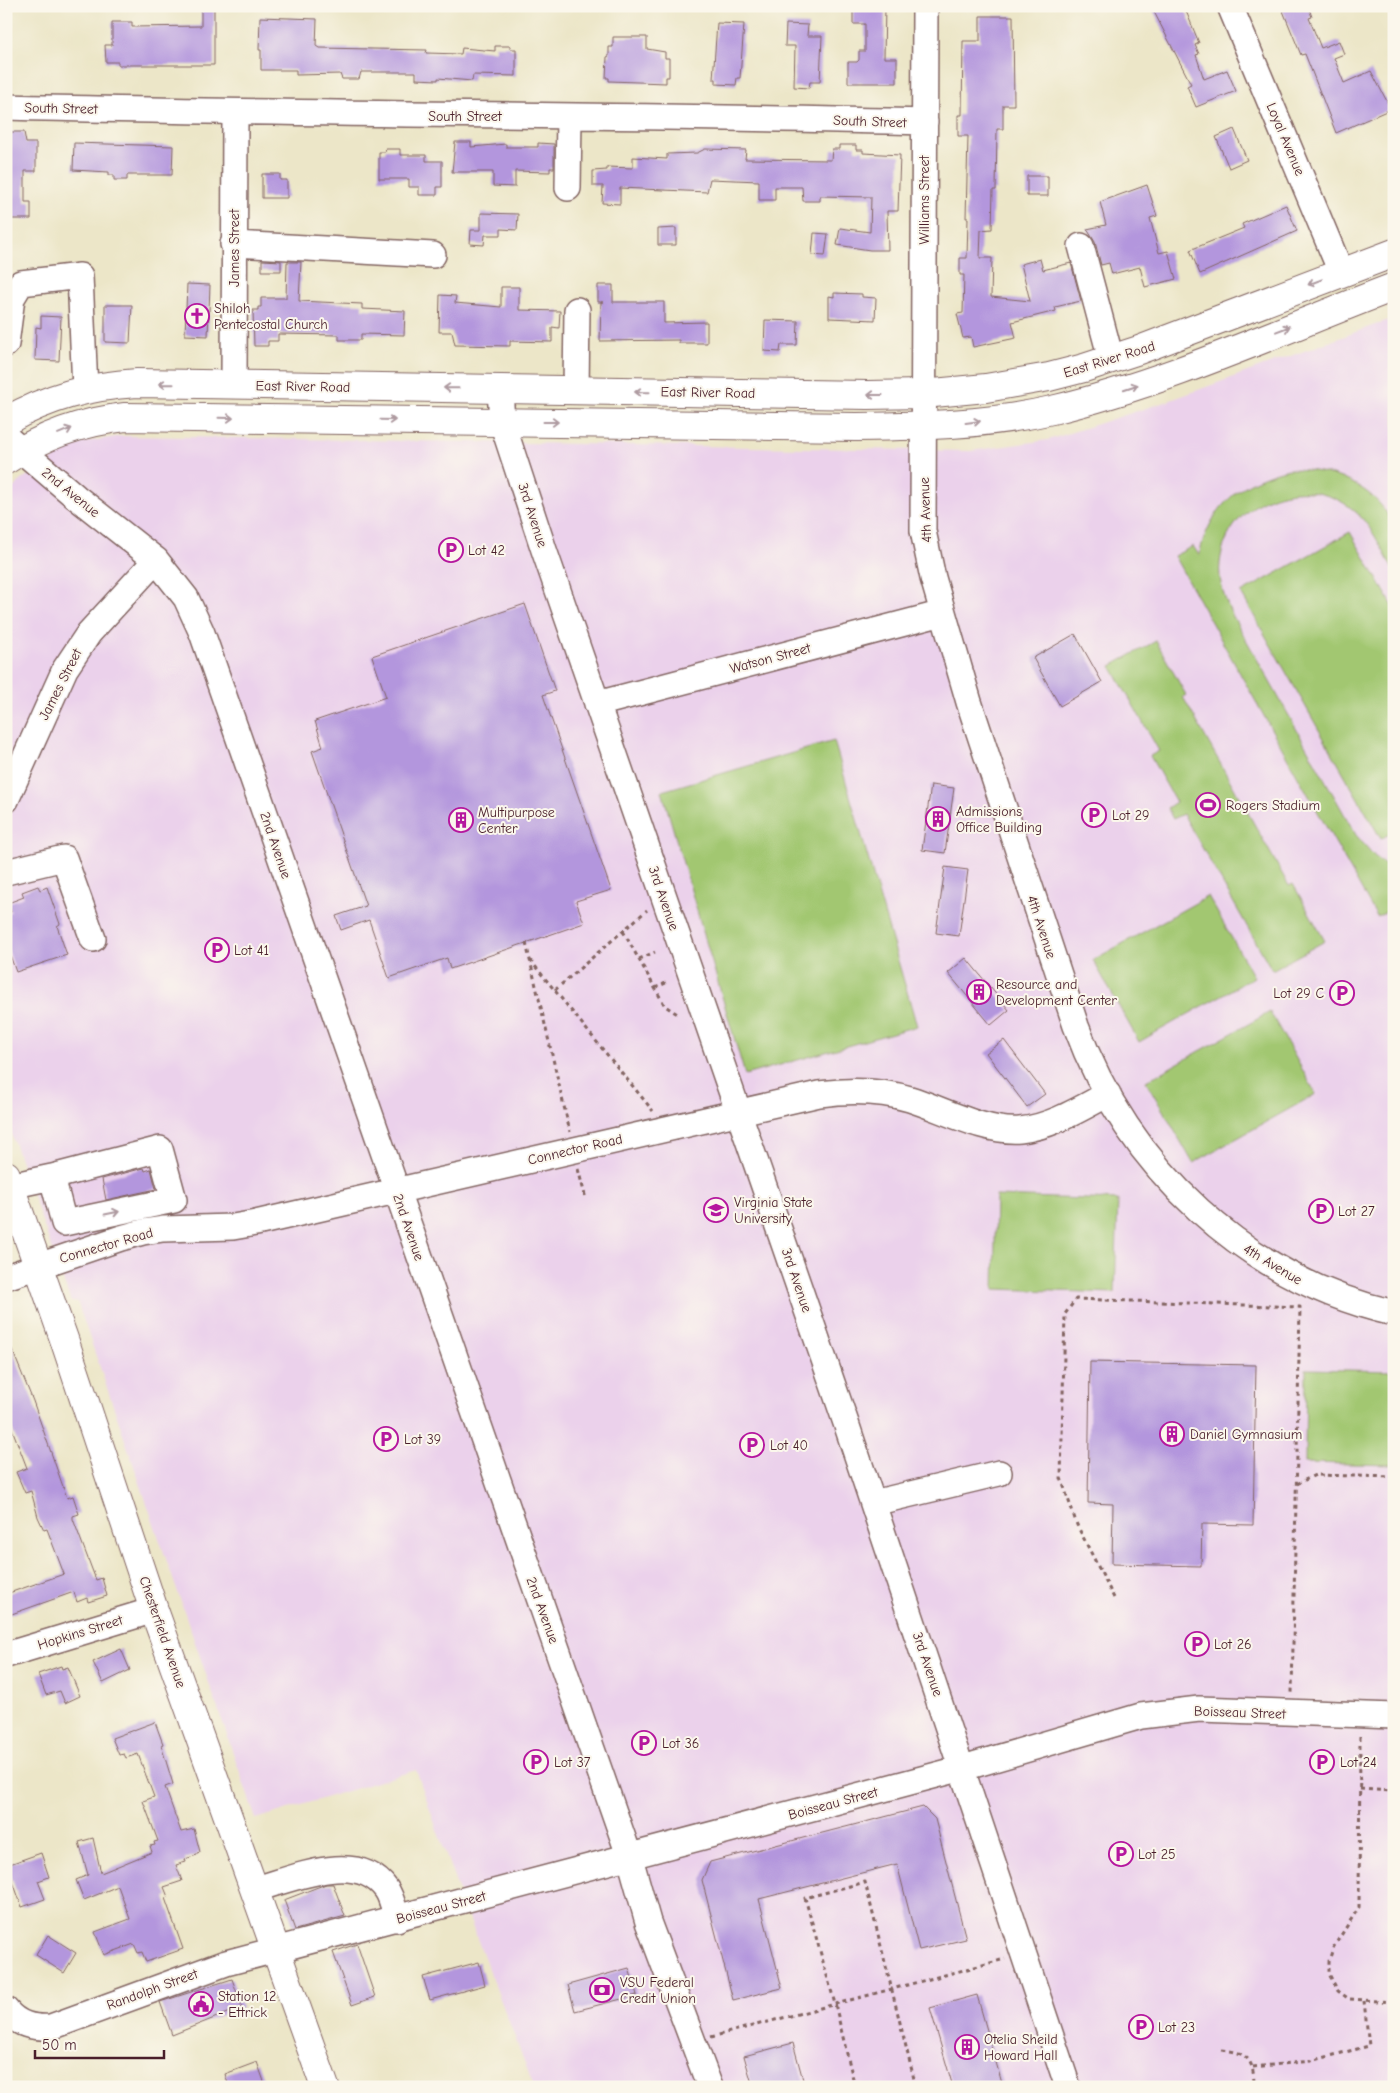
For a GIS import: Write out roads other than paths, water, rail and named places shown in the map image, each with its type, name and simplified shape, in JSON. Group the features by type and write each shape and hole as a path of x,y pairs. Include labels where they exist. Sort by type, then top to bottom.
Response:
{"main road":[{"name":"East River Road","path":"6,421 42,402 85,389 137,383 923,394 1030,381 1111,359 1394,253"},
{"path":"11,449 70,428 101,420 125,417 856,427 924,425 1010,418 1104,396 1394,287"},
{"name":"Chesterfield Avenue","path":"8,1181 154,1610 278,1950 325,2087"}],"street":[{"name":"Williams Street","path":"923,394 926,6"},
{"name":"Loyal Avenue","path":"1230,6 1341,272"},
{"name":"South Street","path":"6,107 925,122"},
{"name":"James Street","path":"234,385 233,244 235,112"},
{"path":"568,188 569,116"},
{"path":"233,244 433,255"},
{"path":"1081,246 1111,359"},
{"path":"6,344 12,298 21,283 80,276 85,389"},
{"path":"576,390 577,310"},
{"name":"3rd Avenue","path":"500,389 502,422 597,704 873,1503 1068,2087"},
{"name":"4th Avenue","path":"923,394 923,531 943,613 980,738 1070,1009 1088,1056 1108,1094 1152,1160 1208,1219 1282,1272 1338,1298 1394,1313"},
{"name":"2nd Avenue","path":"11,449 156,560 172,577 186,598 202,633 630,1858 648,1922 710,2087"},
{"name":"James Street","path":"6,800 76,648 156,560"},
{"name":"Watson Street","path":"597,704 943,613"},
{"path":"6,872 64,858 93,939"},
{"name":"Connector Road","path":"6,1277 143,1232 163,1229 233,1227 819,1094 845,1090 908,1098 993,1127 1017,1130 1041,1125 1063,1117 1108,1094"},
{"path":"8,1181 52,1177 160,1149 174,1200 64,1223 52,1177"},
{"path":"873,1503 999,1473"},
{"name":"Hopkins Street","path":"6,1655 154,1610"},
{"name":"Boisseau Street","path":"278,1950 630,1858 963,1768 1150,1715 1199,1709 1394,1716"},
{"path":"256,1889 333,1867 352,1869 370,1876 386,1890 397,1919"},
{"name":"Randolph Street","path":"6,2010 18,2021 28,2026 51,2027 226,1963 278,1950"}],"place":[{"name":"Shiloh Pentecostal Church","path":"197,316"},
{"name":"Lot 42","path":"451,550"},
{"name":"Rogers Stadium","path":"1208,805"},
{"name":"Lot 29","path":"1094,815"},
{"name":"Admissions Office Building","path":"938,819"},
{"name":"Multipurpose Center","path":"461,820"},
{"name":"Lot 41","path":"217,950"},
{"name":"Resource and Development Center","path":"979,992"},
{"name":"Lot 29 C","path":"1342,993"},
{"name":"Virginia State University","path":"716,1210"},
{"name":"Lot 27","path":"1321,1211"},
{"name":"Daniel Gymnasium","path":"1172,1434"},
{"name":"Lot 39","path":"386,1439"},
{"name":"Lot 40","path":"752,1445"},
{"name":"Lot 26","path":"1197,1644"},
{"name":"Lot 36","path":"644,1743"},
{"name":"Lot 37","path":"536,1762"},
{"name":"Lot 24","path":"1322,1762"},
{"name":"Lot 25","path":"1121,1854"},
{"name":"VSU Federal Credit Union","path":"602,1990"},
{"name":"Station 12 - Ettrick","path":"201,2004"},
{"name":"Lot 23","path":"1141,2027"},
{"name":"Otelia Sheild Howard Hall","path":"967,2047"}]}
